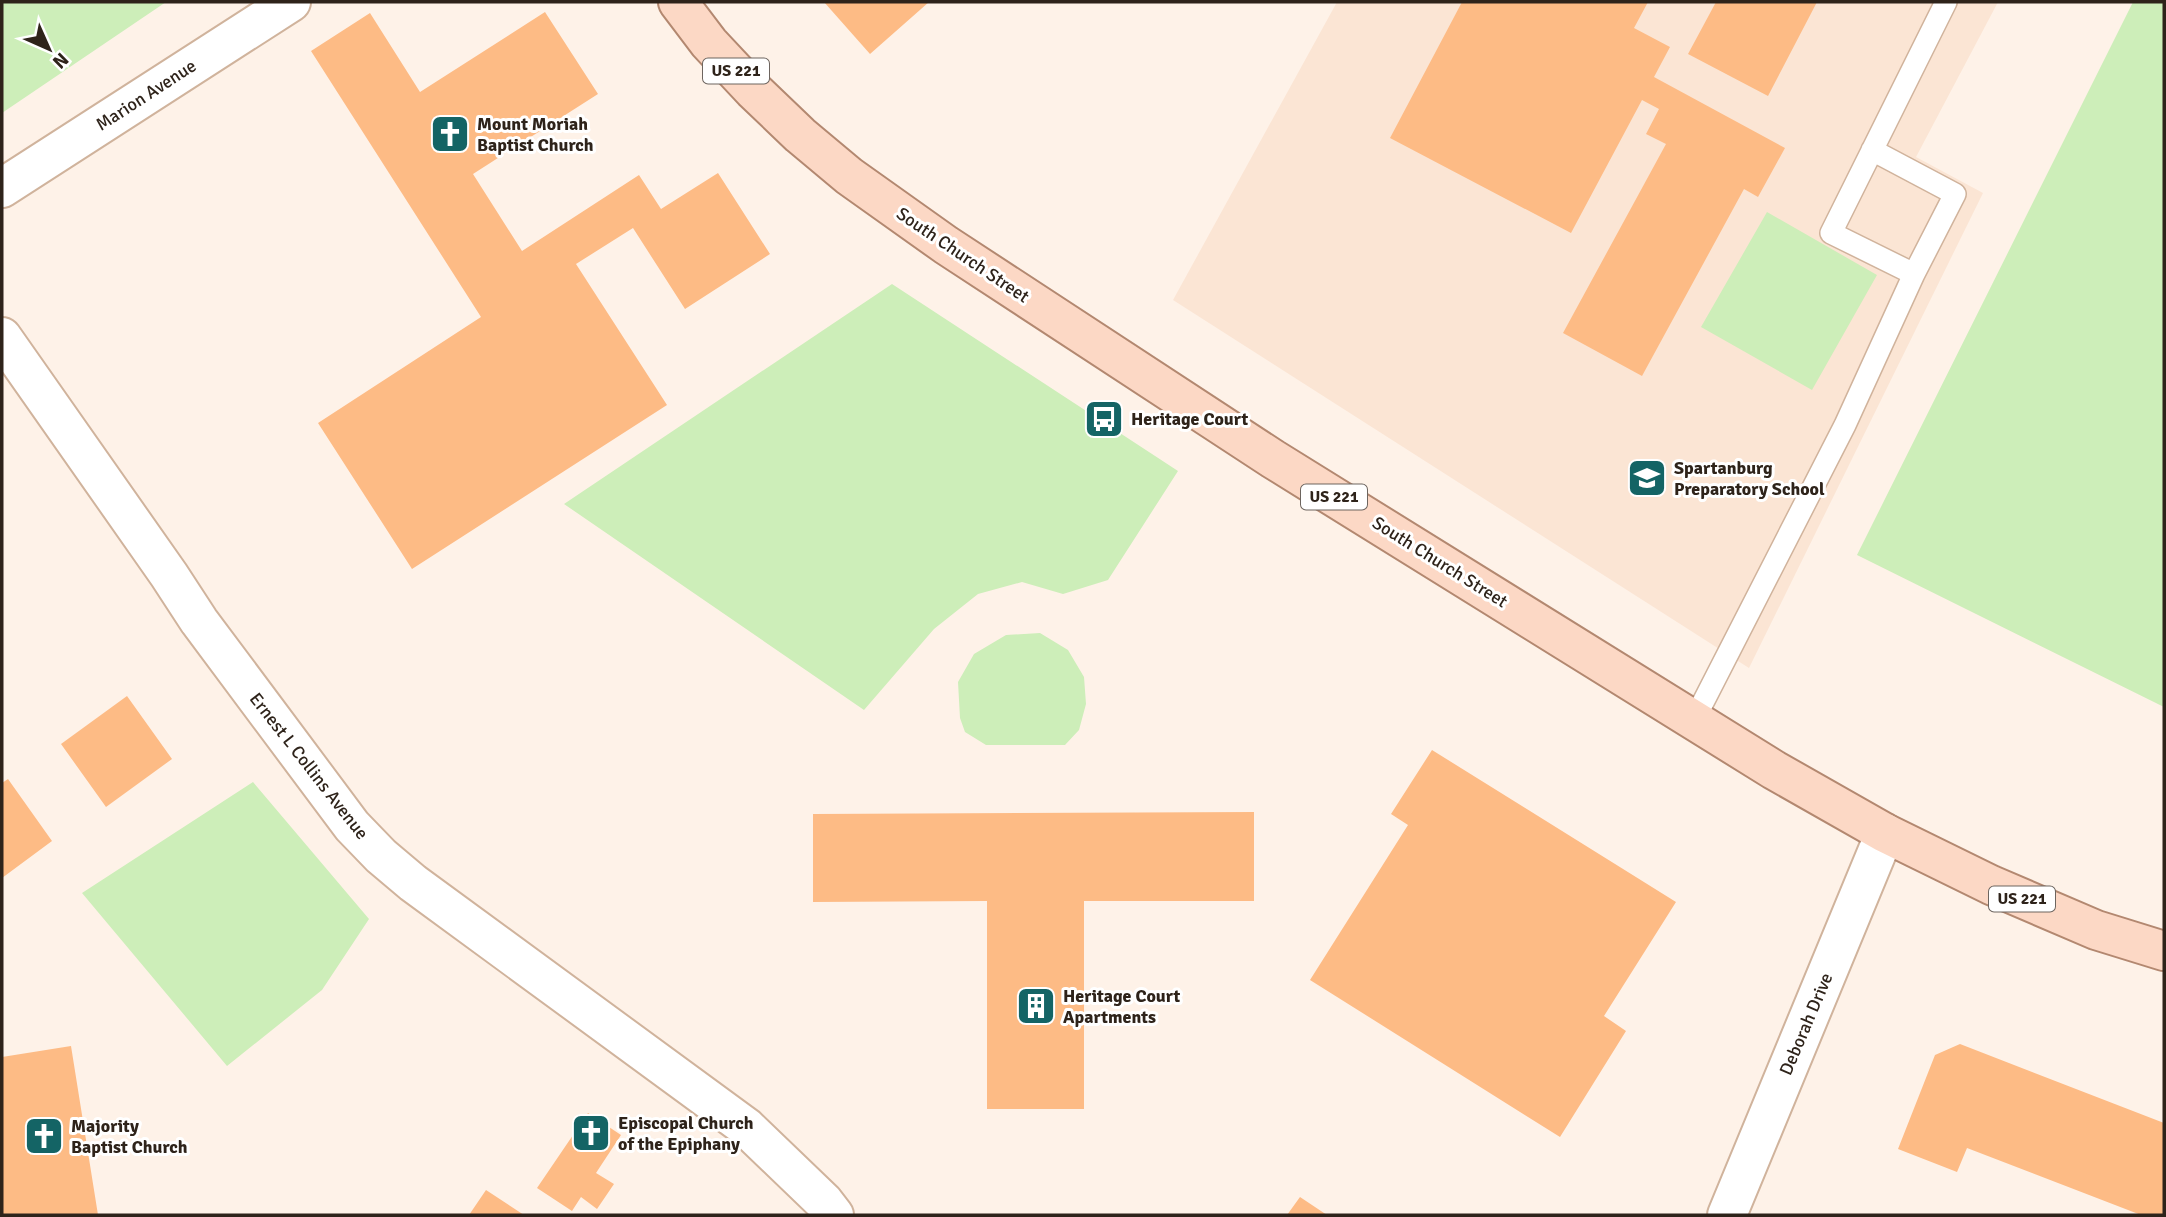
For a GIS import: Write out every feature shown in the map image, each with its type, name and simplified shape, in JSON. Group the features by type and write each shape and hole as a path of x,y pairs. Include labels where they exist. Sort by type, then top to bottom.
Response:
{"main road":[{"name":"South Church Street","path":"678,2 753,90 800,135 849,176 946,245 1273,459 1774,770 1885,833 1992,885 2084,925 2164,951"}],"street":[{"name":"Marion Avenue","path":"2,188 291,2"},
{"name":"Ernest L Collins Avenue","path":"2,337 199,621 352,826 381,856 413,883 746,1127 824,1202 834,1215"},
{"name":"Deborah Drive","path":"1727,1215 1885,833"}],"lane":[{"path":"1914,274 1831,233 1946,2"},
{"path":"1694,720 1845,425 1914,274 1955,194 1872,150"}],"shaded area":[{"name":"Spartanburg Preparatory School","path":"1337,2 1998,2 1916,157 1983,193 1749,668 1173,300"}],"green space":[{"path":"2,2 166,2 2,113"},
{"path":"2133,2 2164,2 2164,707 1857,555"},
{"path":"1767,212 1877,275 1812,390 1701,327"},
{"path":"892,284 1178,471 1108,580 1063,594 1022,582 978,594 934,629 864,710 564,504"},
{"path":"1040,633 1068,650 1084,677 1086,704 1079,730 1065,745 986,745 965,732 960,718 958,682 974,654 1006,635"},
{"path":"253,782 369,919 322,990 227,1066 82,893"}],"building":[{"path":"824,2 929,2 870,54"},
{"path":"1462,2 1648,2 1634,28 1670,47 1654,77 1785,148 1758,197 1744,189 1642,376 1563,333 1666,144 1646,134 1659,109 1642,100 1571,233 1390,138"},
{"path":"1716,2 1817,2 1768,96 1688,54"},
{"path":"545,12 598,94 473,174 522,251 639,175 661,209 718,173 770,254 685,309 633,228 576,264 667,405 412,569 318,423 481,317 311,51 370,13 420,92"},
{"path":"127,696 172,759 106,807 61,744"},
{"path":"1432,750 1676,902 1604,1016 1626,1031 1560,1137 1310,980 1408,825 1391,814"},
{"path":"8,779 52,841 2,878 2,783"},
{"name":"Heritage Court Apartments","path":"1254,812 1254,901 1084,901 1084,1109 987,1109 987,901 813,902 813,814"},
{"path":"1960,1044 2164,1123 2164,1215 2141,1215 1967,1148 1957,1172 1898,1149 1935,1055"},
{"name":"Majority Baptist Church","path":"71,1046 98,1215 2,1215 2,1057"},
{"path":"588,1113 621,1135 596,1173 614,1184 597,1209 581,1197 572,1211 537,1188"},
{"path":"486,1190 524,1215 469,1215"},
{"path":"1300,1197 1327,1215 1287,1215"}],"place":[{"name":"Mount Moriah Baptist Church","path":"450,134"},
{"name":"Heritage Court","path":"1104,419"},
{"name":"Spartanburg Preparatory School","path":"1647,478"},
{"name":"Heritage Court Apartments","path":"1036,1006"},
{"name":"Episcopal Church of the Epiphany","path":"591,1133"},
{"name":"Majority Baptist Church","path":"44,1136"}]}
